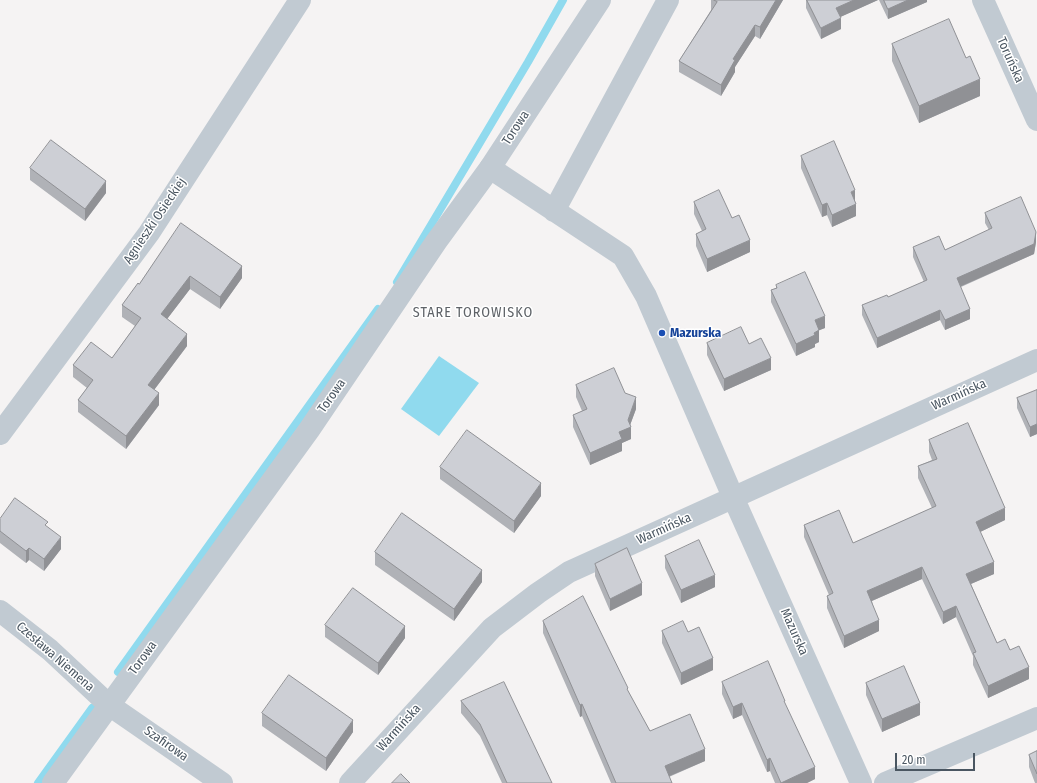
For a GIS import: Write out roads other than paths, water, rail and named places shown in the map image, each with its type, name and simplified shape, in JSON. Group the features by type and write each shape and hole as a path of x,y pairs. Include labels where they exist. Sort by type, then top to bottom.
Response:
{"street":[{"name":"Agnieszki Osieckiej","path":"0,434 149,234 300,0"},
{"name":"Torowa","path":"53,783 309,430 436,242 490,168 600,0"},
{"path":"554,211 668,0"},
{"name":"Toruńska","path":"983,0 1037,120"},
{"name":"Mazurska","path":"490,168 623,256 646,296 733,497 861,783"},
{"name":"Warmińska","path":"350,783 492,628 568,572 1037,360"},
{"name":"Czesława Niemena","path":"0,611 50,650 109,705"},
{"name":"Szafirowa","path":"109,705 222,783"},
{"path":"885,783 1037,718"}],"water":[{"path":"439,356 479,383 439,436 401,409"}],"waterway":[{"path":"397,282 528,62 563,0"},
{"path":"118,672 378,309"},
{"path":"38,783 92,708"}],"place":[{"name":"Mazurska","path":"662,333"}],"district":[{"name":"STARE TOROWISKO","path":"473,313"}]}
